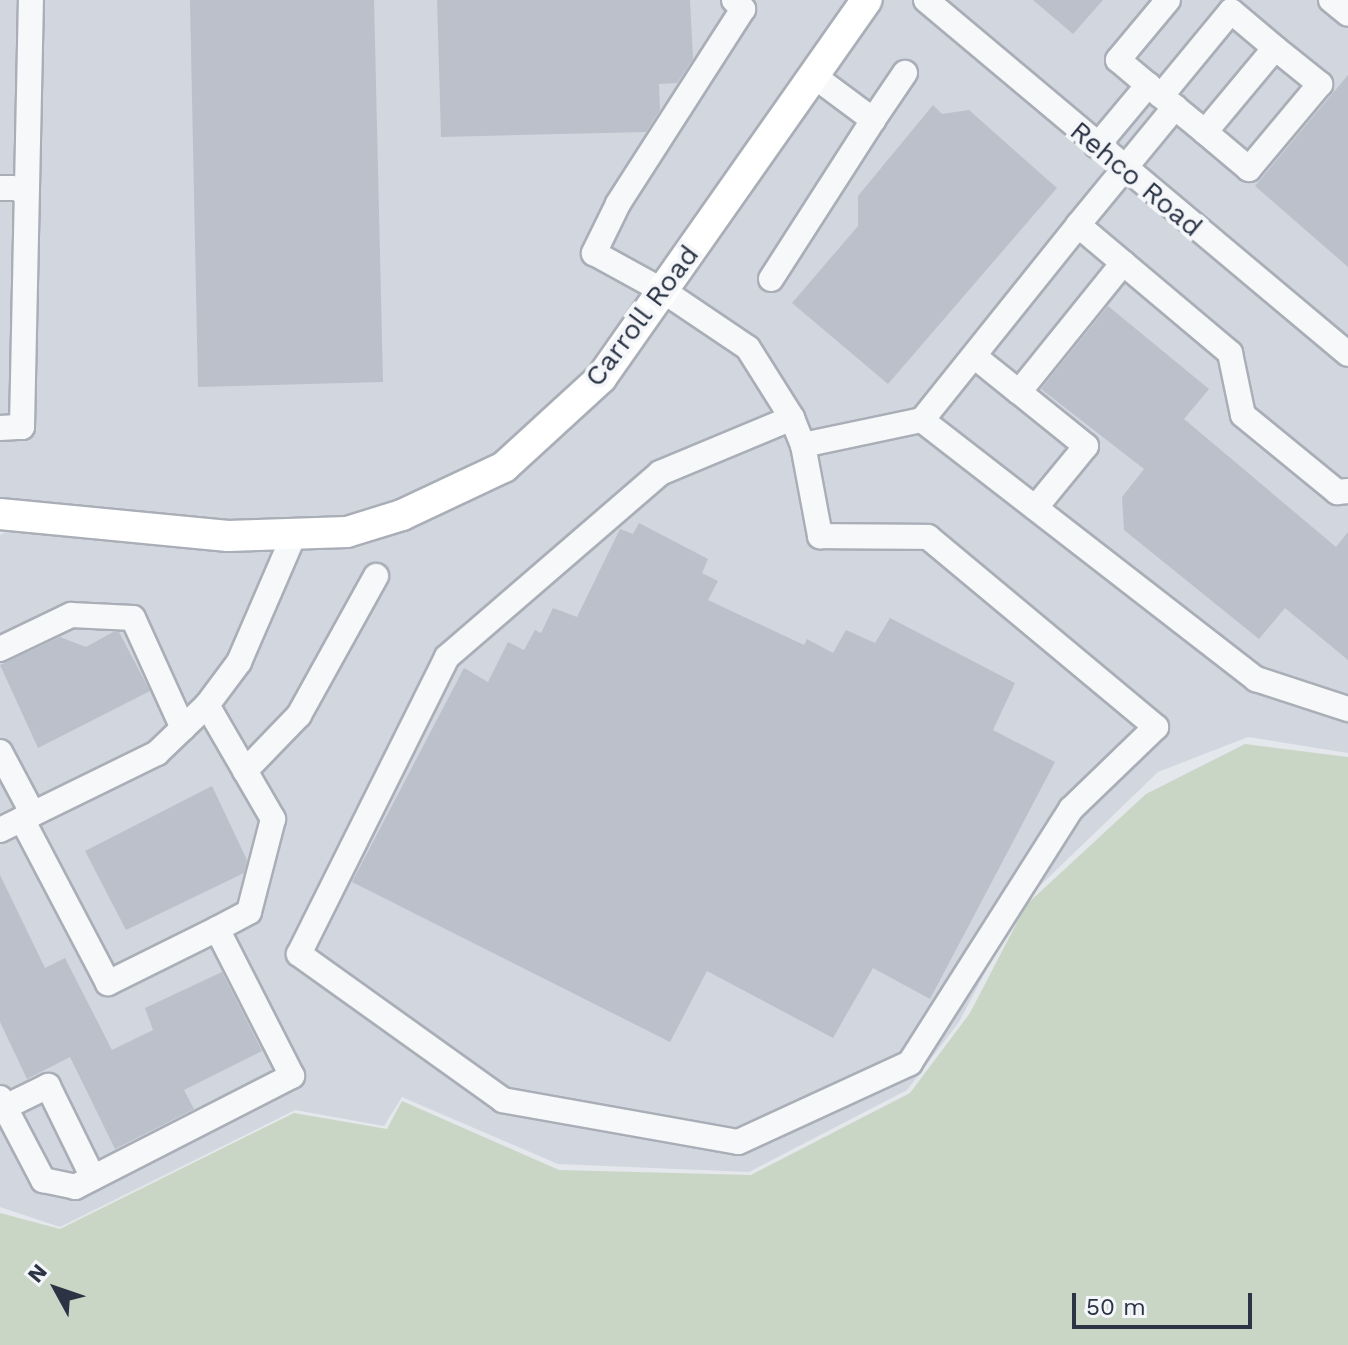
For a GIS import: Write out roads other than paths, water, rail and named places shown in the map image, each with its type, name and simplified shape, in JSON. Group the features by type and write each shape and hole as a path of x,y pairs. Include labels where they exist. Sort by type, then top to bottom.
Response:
{"main road":[{"name":"Carroll Road","path":"0,514 228,536 347,532 402,515 504,467 601,378 665,292 867,0"}],"street":[{"path":"0,428 22,427 31,0"},
{"path":"734,0 743,9 618,204 594,253 665,292 748,348 792,418 803,445 820,536 928,537 1156,727 1071,809 910,1063 738,1142 503,1100 299,954 447,657 660,473 792,418"},
{"name":"Rehco Road","path":"926,0 1348,354"},
{"path":"1097,146 1161,96 1231,11 1320,84 1249,169 1205,132 1161,96 1118,60 1168,0"},
{"path":"1331,0 1348,14"},
{"path":"1205,132 1275,48"},
{"path":"771,279 905,73"},
{"path":"814,76 873,120"},
{"path":"803,445 922,420 1124,169 1161,96"},
{"path":"0,188 27,189"},
{"path":"1078,225 1230,353 1243,415 1337,492 1348,491"},
{"path":"1019,392 1123,263"},
{"path":"974,356 1086,446 1035,508"},
{"path":"922,420 1256,679 1348,709"},
{"path":"18,821 157,753 207,705 239,662 294,535"},
{"path":"245,771 299,715 376,576"},
{"path":"0,649 71,615 133,618 183,728"},
{"path":"0,752 18,821 108,983 249,912 273,819 207,705"},
{"path":"93,1178 48,1086 2,1103 43,1180 75,1187 93,1178 292,1076 217,929"}]}
